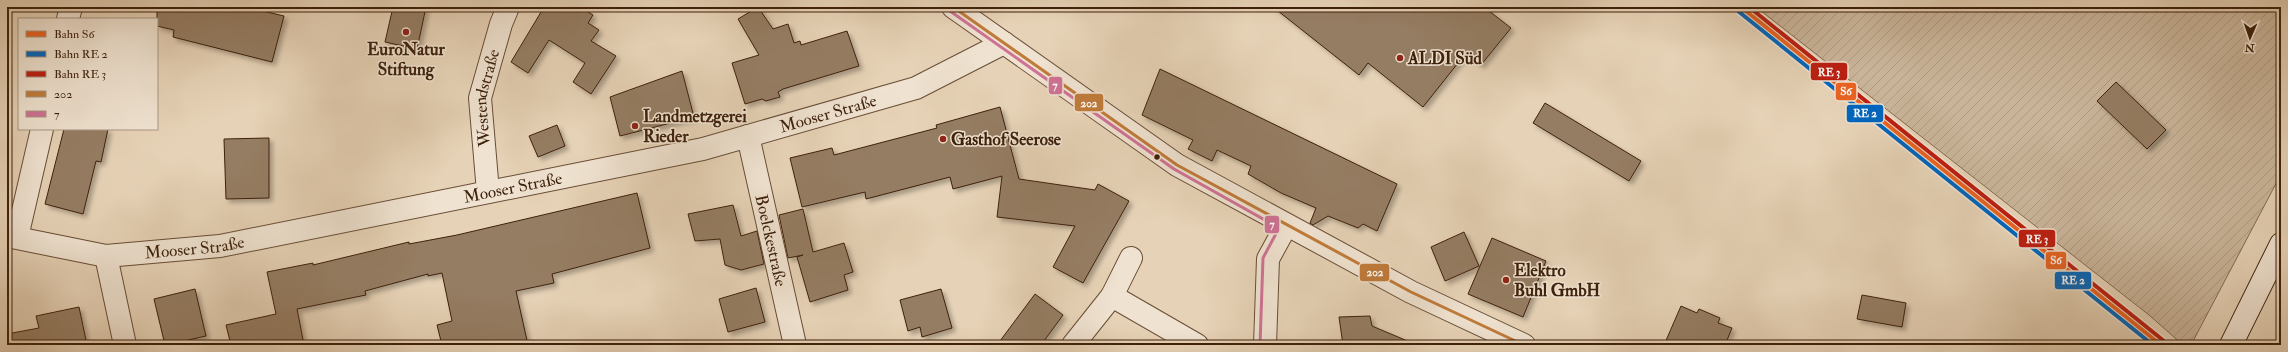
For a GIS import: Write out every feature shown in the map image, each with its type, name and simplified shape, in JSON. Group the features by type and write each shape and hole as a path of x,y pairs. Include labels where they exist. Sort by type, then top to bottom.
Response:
{"street":[{"path":"68,18 71,7"},
{"name":"Westendstraße","path":"488,192 480,98 501,24 508,7"},
{"path":"953,7 1177,165 1286,226 1411,292 1524,345"},
{"name":"Mooser Straße","path":"12,236 106,256 220,246 703,149 916,88 1004,43"},
{"path":"12,236 42,130"},
{"name":"Boelckestraße","path":"748,136 795,345"},
{"path":"1265,345 1268,259 1286,226"},
{"path":"2231,345 2281,244"},
{"path":"106,256 125,345"},
{"path":"1073,345 1112,296 1131,258"},
{"path":"1112,296 1197,345"}],"shaded area":[{"path":"1756,7 2281,7 2281,174 2191,345 2183,345 2149,315"}],"building":[{"path":"157,7 246,7 284,16 272,62 173,37 174,30 158,26"},
{"path":"393,7 426,7 417,49 385,42"},
{"path":"544,7 580,7 593,15 588,23 599,30 591,41 616,56 591,94 573,82 585,63 549,40 528,73 511,62"},
{"path":"758,7 773,29 788,24 794,43 800,41 801,45 847,31 859,66 783,89 778,92 780,97 766,101 762,99 745,104 732,63 759,55 738,19"},
{"name":"ALDI Süd","path":"1273,7 1484,7 1511,28 1481,65 1466,53 1423,107 1368,63 1359,75"},
{"path":"1160,69 1397,184 1377,231 1363,224 1358,228 1328,216 1313,225 1310,223 1316,208 1281,193 1248,174 1251,166 1217,150 1212,161 1188,149 1193,140 1142,115"},
{"path":"682,71 694,117 620,136 610,97"},
{"path":"2116,82 2166,130 2147,149 2097,101"},
{"path":"1545,103 1641,161 1629,181 1533,123"},
{"path":"1000,107 1019,179 1095,190 1098,184 1129,201 1083,283 1053,267 1075,226 997,217 1002,176 953,189 950,177 866,199 865,192 802,207 790,158 832,148 834,155 937,128 936,125"},
{"path":"557,125 565,146 538,157 529,136"},
{"path":"64,130 108,130 101,162 96,161 83,214 45,204"},
{"path":"269,138 269,198 226,199 224,139"},
{"path":"637,193 650,248 552,274 554,283 516,291 528,345 442,345 437,325 452,321 442,273 428,276 428,274 365,291 366,295 297,309 304,345 231,345 226,325 276,314 267,272 313,263 313,265 409,242 409,244 457,235"},
{"path":"733,205 741,236 757,231 764,264 741,270 725,265 720,239 695,241 688,214"},
{"path":"803,209 813,252 844,243 853,272 844,275 848,290 810,302 797,257 803,255 788,258 779,215"},
{"path":"1464,232 1479,266 1445,281 1431,247"},
{"name":"Elektro Buhl GmbH","path":"1492,238 1546,261 1523,317 1468,294"},
{"path":"756,288 765,322 728,332 719,299"},
{"path":"195,289 206,336 188,340 190,345 165,345 154,299"},
{"path":"941,289 952,328 922,337 920,327 908,331 900,300"},
{"path":"1035,294 1063,315 1041,345 997,345"},
{"path":"1862,295 1906,303 1902,327 1857,319"},
{"path":"1681,306 1697,313 1699,309 1720,318 1718,323 1732,328 1725,345 1664,345"},
{"path":"79,307 87,345 7,345 7,334 39,328 36,316"},
{"path":"1370,316 1372,326 1417,345 1343,345 1339,317"}],"rail line":[{"name":"S6","path":"1741,7 2161,345"}],"transit line":[{"name":"202","path":"953,7 1177,165 1411,292 1524,345"},
{"path":"1749,7 2164,341"},
{"name":"7","path":"950,11 1174,169 1279,228 1263,258 1260,345"},
{"path":"1738,11 2153,345"}],"place":[{"name":"EuroNatur Stiftung","path":"406,32"},
{"name":"ALDI Süd","path":"1400,58"},
{"name":"Landmetzgerei Rieder","path":"635,126"},
{"name":"Gasthof Seerose","path":"943,139"},
{"name":"Elektro Buhl GmbH","path":"1506,280"}]}
